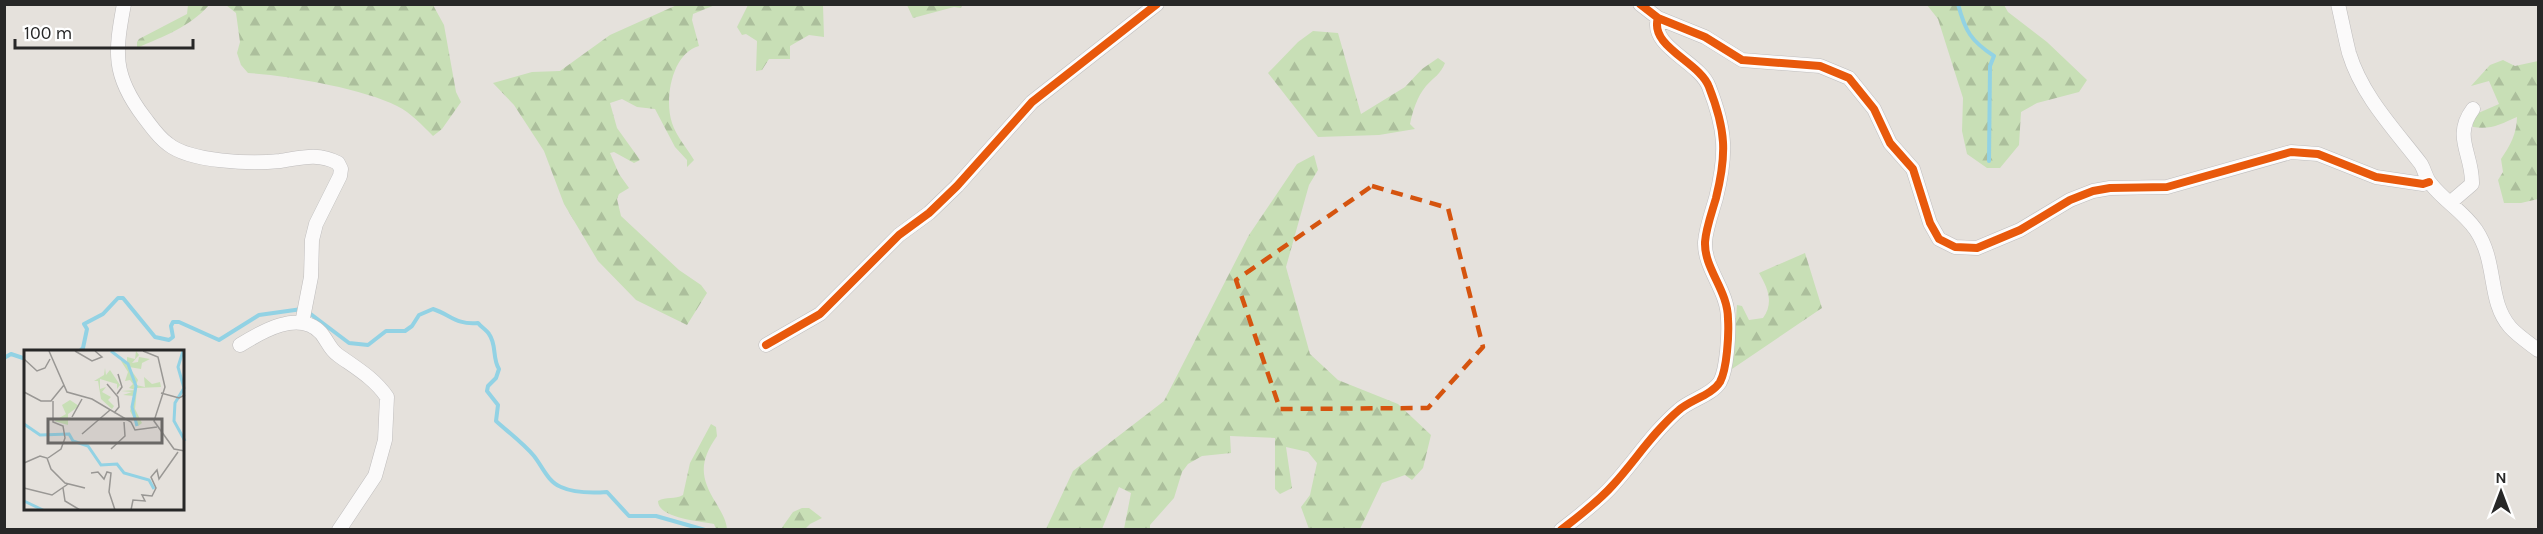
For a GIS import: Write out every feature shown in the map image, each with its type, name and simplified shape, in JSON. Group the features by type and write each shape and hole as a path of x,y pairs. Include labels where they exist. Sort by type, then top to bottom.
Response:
{"street":[{"path":"124,4 118,36 117,64 130,95 140,111 169,146 188,155 215,159 266,162 316,156 338,163 341,169 340,176 315,224 304,314 310,325 320,332 335,354 354,364 374,382 387,397 388,405 385,440 375,476 339,530"},
{"path":"766,345 820,314 899,235 929,213 957,186 1032,102 1157,4"},
{"path":"1640,4 1658,18 1705,37 1742,60 1820,66 1849,78 1874,109 1890,143 1913,169 1930,223 1939,239 1955,247 1977,248 2020,230 2070,200 2093,190 2167,187 2291,153 2318,154 2376,177 2423,184 2428,182"},
{"path":"2338,4 2350,54 2358,75 2389,126 2422,166 2428,182 2451,202 2476,230 2488,251 2497,305 2503,317 2518,335 2538,350"},
{"path":"1561,530 1612,487 1667,420 1685,404 1719,384 1723,375 1727,344 1727,311 1722,289 1705,255 1705,239 1725,153 1722,131 1707,81 1691,63 1668,47 1658,30 1658,18"},
{"path":"2451,202 2472,184 2462,130 2465,120 2474,109"},
{"path":"240,345 304,314"}],"highlighted area":[{"path":"1372,186 1448,208 1483,347 1428,408 1280,409 1236,280"}],"green space":[{"path":"679,4 715,5 693,14 692,20 699,46 690,50 676,67 670,90 672,123 694,160 687,167 687,160 675,147 655,109 637,107 622,99 610,103 617,128 640,160 634,163 614,152 610,153 619,174 629,188 619,194 617,199 621,216 679,270 701,285 707,293 687,325 636,300 598,261 564,204 544,151 514,105 493,83 532,72 560,71 610,35"},
{"path":"188,5 209,5 185,25 137,48 139,39 187,14"},
{"path":"226,5 433,5 444,25 456,92 461,102 442,129 433,136 407,112 366,94 325,84 248,73 241,65 237,53 240,42 236,13"},
{"path":"748,5 823,5 824,37 809,35 790,46 790,59 769,59 762,70 756,71 757,41 746,34 742,35 737,27"},
{"path":"907,5 962,5 961,8 954,7 913,18"},
{"path":"1927,5 2004,5 2008,12 2047,42 2087,80 2079,92 2037,103 2021,112 2019,145 2000,168 1987,168 1967,154 1962,131 1963,98 1938,19"},
{"path":"1313,31 1338,33 1361,114 1405,87 1422,69 1438,58 1445,63 1418,99 1410,124 1415,129 1379,135 1318,137 1268,73 1298,42"},
{"path":"2503,60 2515,66 2538,61 2538,199 2521,203 2504,203 2498,180 2503,172 2501,159 2512,139 2517,117 2491,127 2473,127 2472,118 2476,114 2499,104 2489,81 2471,86 2490,65"},
{"path":"1314,155 1318,170 1309,185 1286,267 1310,354 1338,380 1398,404 1431,435 1423,468 1412,480 1405,475 1382,483 1360,529 1309,529 1301,507 1310,495 1317,463 1308,452 1286,447 1292,488 1280,494 1275,489 1275,438 1230,436 1231,453 1202,456 1188,464 1182,472 1174,498 1150,525 1150,529 1124,529 1131,493 1119,487 1102,529 1046,529 1073,471 1164,401 1249,235 1297,164"},
{"path":"1805,253 1822,308 1732,369 1737,305 1742,306 1749,320 1763,318 1769,301 1765,284 1759,273"},
{"path":"711,424 716,427 717,436 707,454 705,477 727,529 716,529 714,524 672,515 660,507 658,501 683,495 690,463"},
{"path":"809,508 822,518 805,529 781,529 793,512"}],"waterway":[{"path":"1958,4 1970,35 1994,56 1990,66 1989,161"},
{"path":"81,350 87,329 84,324 103,314 118,298 123,298 155,337 169,340 173,337 171,326 173,322 179,322 219,340 259,315 302,309"},
{"path":"308,312 349,343 368,345 386,331 405,331 412,326 419,315 433,309 459,321 478,323 491,338 499,369 487,391 498,405 496,421 530,451 556,485 572,490 607,492 629,516 656,516 705,530"},
{"path":"4,358 11,354 24,358"}],"cycle path":[{"path":"766,345 820,314 899,235 929,213 957,186 1032,102 1157,4"},
{"path":"1640,4 1658,18 1705,37 1742,60 1820,66 1849,78 1874,109 1890,143 1913,169 1930,223 1939,239 1955,247 1977,248 2020,230 2070,200 2093,191 2110,188 2167,187 2291,152 2318,154 2376,177 2423,184 2429,182"},
{"path":"1561,530 1607,491 1652,437 1684,406 1716,387 1724,369 1728,334 1727,308 1708,261 1705,242 1722,168 1722,129 1715,102 1704,78 1661,38 1657,28 1658,18"}]}
